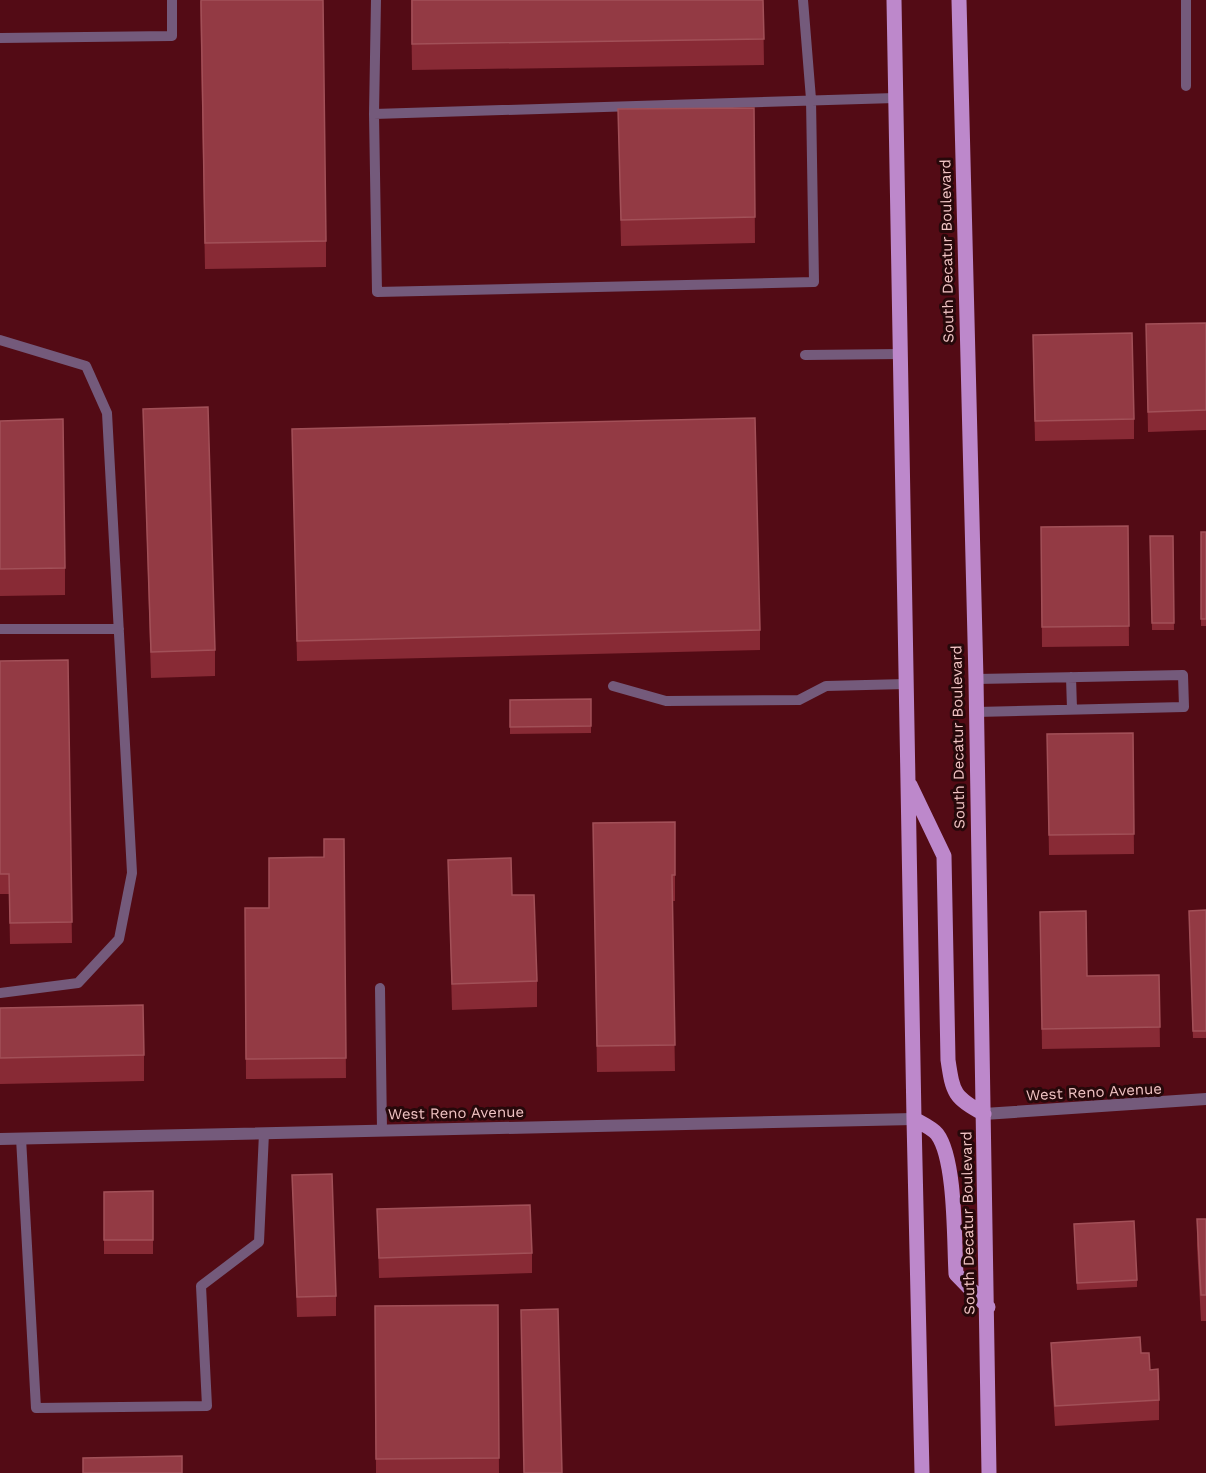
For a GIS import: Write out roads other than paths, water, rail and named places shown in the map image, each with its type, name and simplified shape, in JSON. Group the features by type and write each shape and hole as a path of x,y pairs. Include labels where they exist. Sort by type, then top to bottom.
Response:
{"main road":[{"path":"894,0 922,1473"},
{"name":"South Decatur Boulevard","path":"959,0 976,679 989,1473"},
{"path":"908,780 944,856 948,1060 952,1086 960,1101 984,1114"},
{"path":"914,1119 936,1132 944,1145 950,1166 956,1274 988,1307"}],"street":[{"name":"West Reno Avenue","path":"984,1114 1206,1100"},
{"name":"West Reno Avenue","path":"0,1139 914,1119"}],"lane":[{"path":"0,38 172,36 172,0"},
{"path":"376,0 374,114 377,292 814,282 811,99 803,0"},
{"path":"1186,0 1186,86"},
{"path":"374,114 896,98"},
{"path":"0,340 86,366 107,413 132,873 119,939 78,983 0,993"},
{"path":"805,355 900,354"},
{"path":"0,629 119,629"},
{"path":"976,679 1183,675 1184,707 976,712"},
{"path":"1071,677 1072,709"},
{"path":"612,686 666,701 677,701 799,700 826,686 906,684"},
{"path":"380,988 382,1130"},
{"path":"21,1138 36,1408 207,1406 201,1286 259,1242 264,1133"}]}
